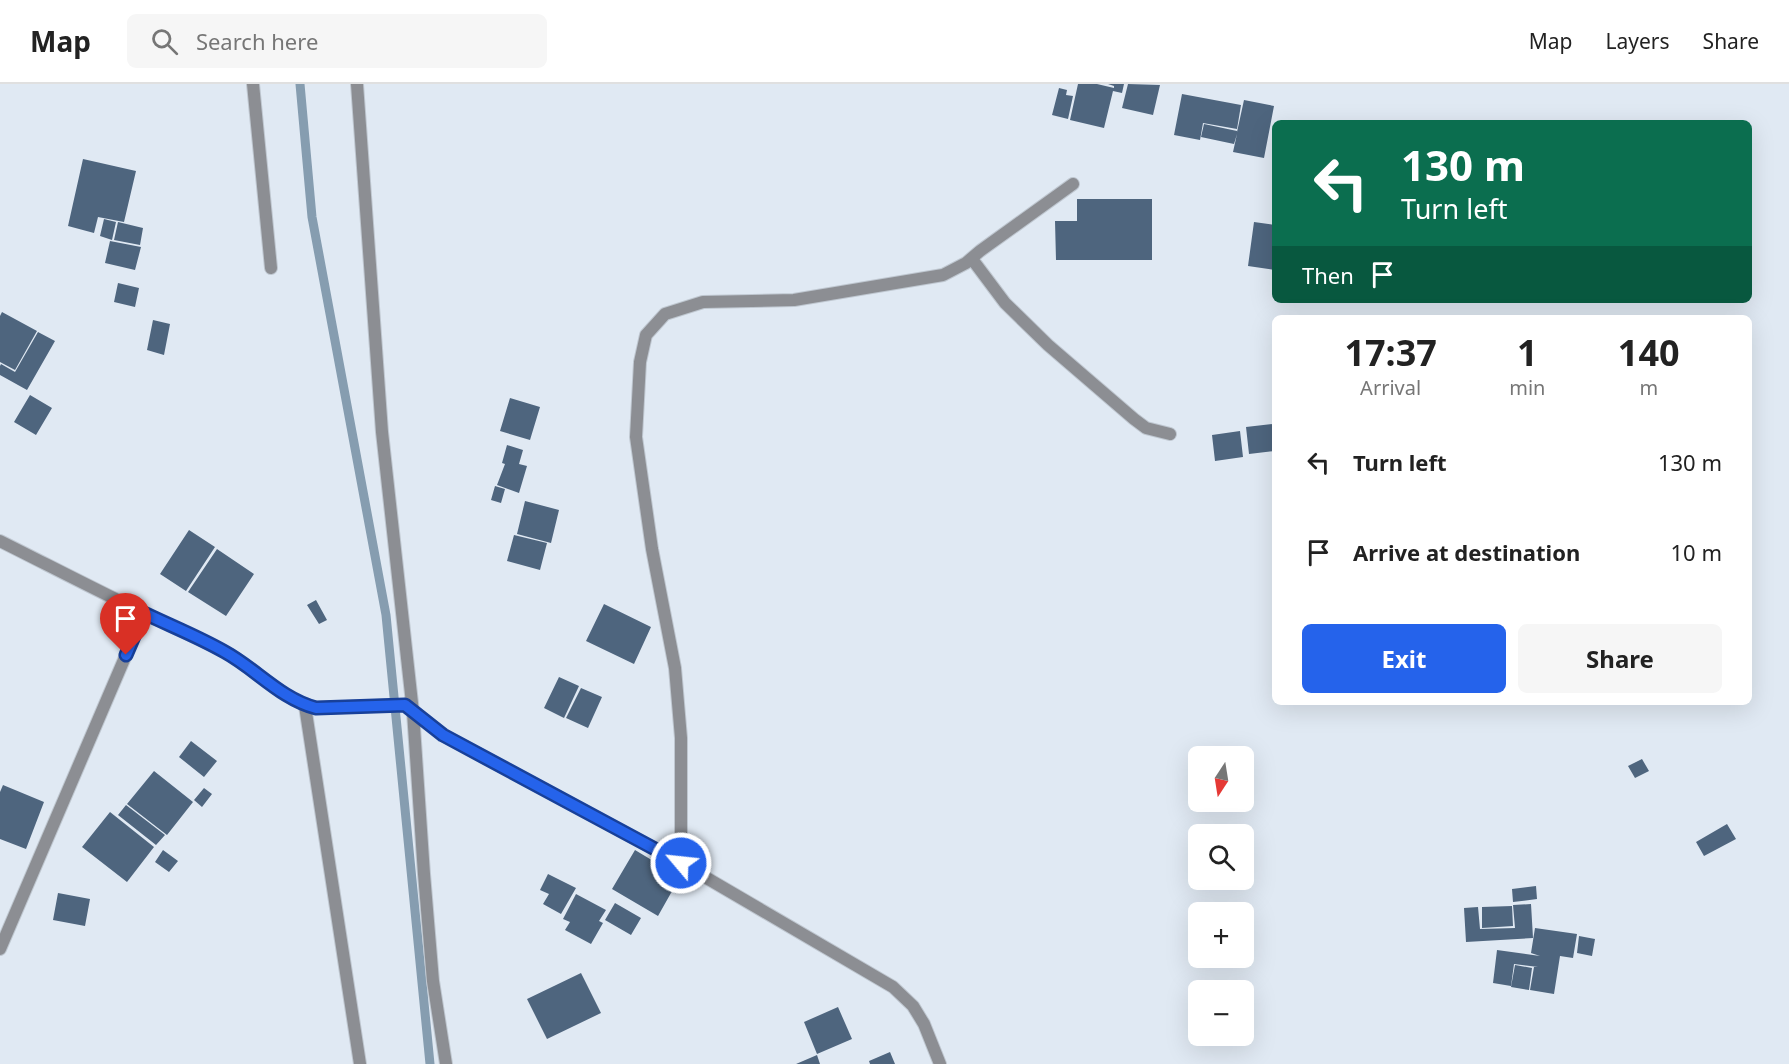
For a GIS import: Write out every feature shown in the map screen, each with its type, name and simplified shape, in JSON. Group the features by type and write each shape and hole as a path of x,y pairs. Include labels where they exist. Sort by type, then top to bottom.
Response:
{"street":[{"path":"253,84 271,268"},
{"path":"357,84 382,432 433,981 446,1064"},
{"path":"681,863 681,738 675,668 652,549 636,438 640,362 646,335 665,315 703,302 794,300 943,275 972,258 1073,184"},
{"path":"972,258 1005,303 1048,345 1146,428 1170,434"},
{"path":"0,541 224,651 250,667 294,700 311,707 408,708 443,735 681,863 893,987 913,1006 924,1024 940,1064"},
{"path":"0,949 144,613"},
{"path":"311,707 360,1064"}],"building":[{"path":"1078,84 1097,84 1114,88 1108,84 1124,84 1122,93 1113,91 1104,128 1070,120"},
{"path":"1128,84 1160,85 1153,115 1122,108"},
{"path":"1059,88 1067,90 1066,95 1073,96 1068,119 1052,115"},
{"path":"1182,94 1241,105 1237,129 1203,123 1200,140 1174,135"},
{"path":"1244,100 1274,106 1264,158 1233,152 1237,134 1234,144 1201,137 1204,124 1237,132"},
{"path":"83,159 136,171 124,222 98,217 94,233 68,226"},
{"path":"1077,199 1152,199 1152,260 1056,260 1055,221 1077,221"},
{"path":"104,219 116,222 112,240 100,236"},
{"path":"118,222 143,228 140,245 114,240"},
{"path":"1254,222 1272,225 1272,270 1248,266"},
{"path":"110,241 141,247 135,270 105,263"},
{"path":"118,283 139,288 135,307 114,302"},
{"path":"2,312 37,331 15,370 0,362 0,316"},
{"path":"153,320 170,324 164,355 147,350"},
{"path":"38,332 55,341 27,390 0,375 0,366 1,364 15,372"},
{"path":"30,395 52,408 36,435 14,422"},
{"path":"510,398 540,407 530,440 500,431"},
{"path":"1272,424 1272,451 1249,454 1246,427"},
{"path":"1240,431 1243,457 1215,461 1212,435"},
{"path":"507,445 523,450 519,464 527,466 519,493 497,485 505,464 502,463"},
{"path":"495,486 505,489 501,503 491,500"},
{"path":"525,501 559,510 551,543 517,534"},
{"path":"189,530 215,547 186,591 160,574"},
{"path":"514,535 547,543 540,570 507,561"},
{"path":"217,549 254,574 226,616 188,592"},
{"path":"316,600 327,620 319,624 307,605"},
{"path":"604,604 651,627 634,664 586,641"},
{"path":"559,677 579,686 564,718 544,708"},
{"path":"581,688 602,697 588,728 566,718"},
{"path":"191,741 217,761 204,777 179,757"},
{"path":"1642,759 1649,771 1635,778 1628,766"},
{"path":"154,771 193,802 167,835 127,804"},
{"path":"3,785 44,802 26,849 0,839 0,792"},
{"path":"204,788 212,794 202,807 194,800"},
{"path":"126,805 165,835 156,845 118,815"},
{"path":"110,812 154,847 127,882 82,847"},
{"path":"1727,824 1736,839 1704,856 1696,842"},
{"path":"163,850 178,861 169,872 155,862"},
{"path":"635,850 680,877 658,916 612,889"},
{"path":"548,874 576,888 561,914 543,904 549,894 540,890"},
{"path":"1536,886 1537,899 1513,902 1512,889"},
{"path":"58,893 90,899 85,926 53,920"},
{"path":"576,894 606,910 599,921 603,923 591,944 565,930 570,922 563,919"},
{"path":"615,903 641,918 631,935 605,920"},
{"path":"1531,904 1533,938 1466,942 1464,908 1478,907 1480,929 1515,928 1513,905"},
{"path":"1512,906 1513,926 1482,928 1482,907"},
{"path":"1535,928 1577,934 1573,958 1560,956 1554,994 1530,990 1534,967 1538,967 1514,964 1511,986 1493,983 1497,950 1540,956 1531,953"},
{"path":"1579,936 1595,939 1592,956 1577,953"},
{"path":"1515,965 1532,968 1529,990 1511,987"},
{"path":"581,973 601,1013 547,1039 527,999"},
{"path":"838,1007 852,1039 817,1054 804,1022"},
{"path":"890,1052 895,1064 870,1064 869,1061"},
{"path":"817,1055 820,1064 796,1064"}],"waterway":[{"path":"300,84 312,217 386,615 430,1064"}],"route":[{"path":"126,655 144,613 224,651 305,706 316,708 408,706 443,735 681,863"}]}
